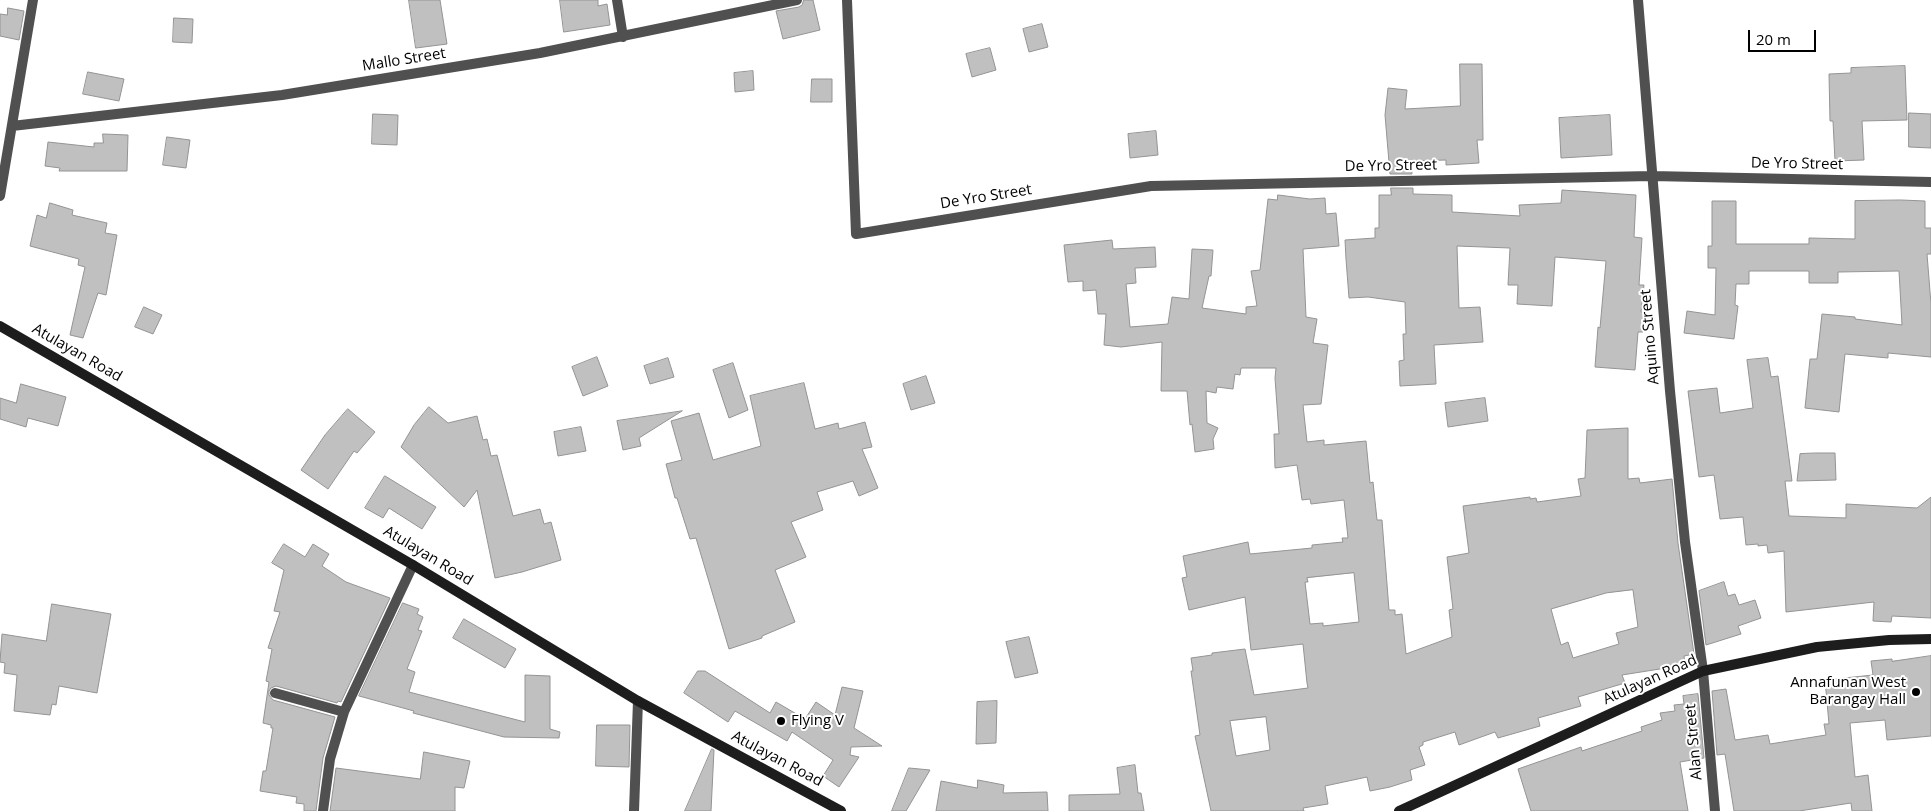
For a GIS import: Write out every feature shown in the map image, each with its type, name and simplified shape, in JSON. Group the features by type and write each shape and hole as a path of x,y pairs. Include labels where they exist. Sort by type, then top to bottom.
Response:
{"main road":[{"name":"Atulayan Road","path":"0,326 414,565 638,701 841,811"},
{"name":"Atulayan Road","path":"1398,811 1703,671 1816,646 1889,640 1931,639"}],"street":[{"path":"0,196 33,0"},
{"path":"617,0 622,37"},
{"name":"Mallo Street","path":"12,126 282,95 540,53 797,0"},
{"name":"De Yro Street","path":"847,0 856,234 1151,186 1652,176 1931,182"},
{"name":"Aquino Street","path":"1638,0 1669,381 1683,523 1703,671"},
{"path":"323,811 330,759 344,712 414,565"},
{"name":"Alan Street","path":"1703,671 1715,811"},
{"path":"275,692 344,712"},
{"path":"634,811 638,701"}],"building":[{"path":"409,0 440,0 447,44 416,48"},
{"path":"560,0 598,0 598,6 607,4 610,25 564,32"},
{"path":"804,0 813,0 820,30 783,39 776,11 799,7"},
{"path":"8,8 24,11 19,40 0,36 0,14 7,15"},
{"path":"174,18 193,19 192,43 173,42"},
{"path":"1042,24 1048,47 1029,52 1023,29"},
{"path":"990,48 996,70 972,77 966,54"},
{"path":"1460,64 1482,64 1483,140 1477,140 1479,163 1446,165 1446,160 1411,161 1412,174 1390,174 1385,115 1388,88 1407,90 1405,109 1460,106"},
{"path":"1905,66 1907,120 1862,121 1864,160 1835,161 1833,121 1830,121 1829,74 1851,73 1851,68"},
{"path":"753,71 754,90 735,92 734,73"},
{"path":"88,72 124,79 119,101 83,94"},
{"path":"812,79 832,79 832,102 811,102"},
{"path":"1909,113 1931,114 1931,148 1909,147"},
{"path":"373,114 398,115 397,145 372,144"},
{"path":"1610,115 1612,155 1561,158 1559,118"},
{"path":"1156,131 1158,155 1130,158 1128,134"},
{"path":"103,134 128,135 127,171 59,171 60,168 45,166 48,142 94,147 94,143 103,143"},
{"path":"167,137 190,140 186,168 163,165"},
{"path":"1391,188 1413,188 1413,194 1452,195 1452,212 1520,216 1519,205 1561,203 1562,190 1636,195 1634,237 1642,238 1639,285 1644,285 1641,312 1644,313 1643,332 1638,332 1635,370 1595,367 1606,261 1555,257 1552,306 1517,304 1518,285 1508,285 1510,248 1457,246 1459,308 1480,307 1483,342 1434,345 1436,384 1400,386 1399,361 1404,360 1403,334 1406,334 1405,302 1368,297 1349,298 1345,240 1375,238 1375,228 1379,228 1379,195 1391,195"},
{"path":"1278,195 1310,199 1325,198 1326,214 1336,213 1339,246 1303,249 1306,317 1317,319 1313,343 1328,345 1321,404 1303,405 1307,442 1324,440 1324,445 1366,441 1370,483 1373,482 1377,520 1382,520 1389,610 1395,610 1395,615 1402,614 1406,654 1452,637 1449,610 1453,609 1447,557 1469,553 1463,506 1530,497 1530,499 1536,498 1537,502 1581,496 1578,479 1585,478 1587,430 1628,428 1628,479 1639,478 1640,483 1672,479 1678,543 1694,654 1684,656 1685,665 1622,675 1625,683 1578,697 1581,706 1538,718 1540,726 1498,738 1495,732 1459,745 1455,732 1423,742 1423,745 1419,747 1425,765 1410,770 1412,780 1390,787 1370,791 1367,777 1325,786 1328,804 1303,808 1304,811 1211,811 1195,736 1200,735 1191,671 1193,671 1191,658 1245,649 1254,695 1308,688 1303,644 1251,650 1245,597 1189,610 1182,578 1187,577 1183,556 1248,542 1250,554 1312,548 1312,545 1343,542 1342,538 1348,538 1344,500 1311,504 1310,499 1302,500 1297,465 1275,468 1274,434 1279,434 1276,368 1241,368 1240,375 1235,374 1233,389 1217,387 1216,393 1206,391 1207,423 1218,428 1213,439 1214,449 1195,452 1187,391 1161,391 1162,342 1121,347 1104,345 1106,314 1098,314 1096,290 1083,291 1083,281 1068,282 1064,245 1112,240 1113,249 1155,247 1156,267 1135,268 1136,283 1126,284 1130,327 1168,324 1172,297 1189,299 1192,249 1213,250 1211,276 1209,276 1202,308 1246,314 1246,307 1257,306 1251,271 1260,270 1268,199 1277,200","holes":["1354,573 1359,622 1323,626 1323,623 1310,624 1305,582 1308,582 1307,578","1633,590 1638,627 1616,633 1619,644 1573,658 1568,642 1561,645 1551,609 1606,593","1266,717 1270,750 1236,756 1230,721"]},
{"path":"1712,201 1736,201 1736,244 1809,244 1809,238 1855,239 1855,201 1925,201 1925,228 1931,228 1931,254 1927,254 1931,304 1931,357 1888,353 1888,358 1845,354 1839,412 1805,408 1810,359 1817,359 1822,314 1855,317 1855,319 1902,325 1899,271 1838,272 1838,283 1809,283 1809,271 1749,271 1749,284 1736,284 1735,305 1738,306 1734,339 1684,333 1687,311 1715,315 1716,268 1708,268 1708,246 1712,246"},
{"path":"50,203 73,210 72,215 107,223 105,233 117,235 106,295 98,293 83,338 70,335 85,267 78,265 79,259 30,246 37,215 46,218"},
{"path":"144,307 162,315 153,334 135,327"},
{"path":"597,357 608,386 583,396 572,367"},
{"path":"668,358 674,377 650,384 644,366"},
{"path":"1768,358 1771,377 1778,376 1792,481 1785,481 1789,516 1846,518 1846,504 1917,508 1931,497 1931,618 1892,616 1891,622 1873,621 1874,602 1786,612 1784,551 1768,553 1767,545 1746,545 1743,517 1720,519 1714,475 1699,477 1688,391 1717,388 1720,413 1753,408 1747,360"},
{"path":"733,363 748,410 729,418 713,370"},
{"path":"926,376 935,403 911,410 903,384"},
{"path":"804,383 815,429 838,423 839,429 865,422 872,447 862,449 878,488 859,496 853,481 817,492 823,510 791,522 806,557 775,570 795,622 762,636 762,638 729,649 696,538 690,539 677,498 675,498 666,464 682,460 671,421 699,413 713,460 761,446 750,396"},
{"path":"21,384 66,397 58,426 28,418 26,427 0,419 0,398 16,403"},
{"path":"1485,398 1488,421 1448,427 1445,403"},
{"path":"429,407 448,423 477,416 483,440 487,439 491,456 497,455 513,516 540,509 544,524 551,522 561,560 495,578 477,490 464,507 401,447 414,425"},
{"path":"348,409 375,432 357,453 354,451 328,489 301,470 325,435"},
{"path":"682,411 639,438 641,446 623,450 617,421"},
{"path":"581,427 586,451 558,456 554,432"},
{"path":"1835,453 1836,480 1797,481 1800,454"},
{"path":"385,476 436,507 422,529 389,508 383,518 365,508"},
{"path":"284,544 305,557 313,544 329,554 322,566 346,582 390,598 341,702 338,701 337,703 276,686 269,691 269,695 273,700 335,717 323,758 316,811 304,811 304,804 296,803 297,797 260,791 263,771 266,771 273,728 271,728 271,725 263,723 269,682 266,681 272,649 268,648 280,612 274,611 284,570 272,563"},
{"path":"1724,582 1728,596 1735,594 1739,605 1755,600 1761,618 1738,626 1741,634 1706,645 1699,591"},
{"path":"403,603 419,609 417,614 423,617 418,630 422,631 407,669 415,672 409,692 525,722 525,675 550,676 550,729 560,732 559,738 504,737 413,713 414,711 359,696"},
{"path":"52,604 111,614 97,693 59,686 56,705 52,704 50,715 14,711 17,675 4,673 5,663 0,662 2,634 46,641"},
{"path":"464,619 516,649 505,668 453,638"},
{"path":"1029,637 1038,673 1015,678 1006,642"},
{"path":"1931,656 1931,736 1887,740 1885,720 1850,723 1855,777 1868,775 1872,811 1852,811 1851,803 1799,811 1734,811 1725,754 1717,755 1712,691 1726,689 1735,740 1768,735 1770,744 1826,735 1824,724 1829,724 1825,680 1873,675 1871,661 1892,659 1892,661"},
{"path":"698,671 705,671 770,713 776,702 805,719 816,702 835,715 842,687 863,691 854,728 882,746 851,747 850,755 859,757 839,787 823,776 833,760 792,732 787,741 735,711 728,722 684,693"},
{"path":"1698,694 1704,758 1680,762 1688,811 1531,811 1518,769 1581,747 1582,751 1642,731 1641,727 1662,720 1660,713 1675,711 1674,705 1684,704 1683,696"},
{"path":"997,701 996,743 976,744 977,702"},
{"path":"597,725 630,725 629,767 596,766"},
{"path":"712,749 714,750 711,811 685,811"},
{"path":"424,752 470,761 464,788 455,787 455,811 330,811 336,768 420,779"},
{"path":"1135,765 1138,793 1141,793 1144,811 1069,811 1069,795 1120,794 1117,768"},
{"path":"909,768 930,770 906,811 892,811"},
{"path":"978,780 1004,785 1003,793 1047,792 1048,811 936,811 941,781 977,788"}],"place":[{"name":"Annafunan West Barangay Hall","path":"1916,692"},
{"name":"Flying V","path":"781,721"}]}
